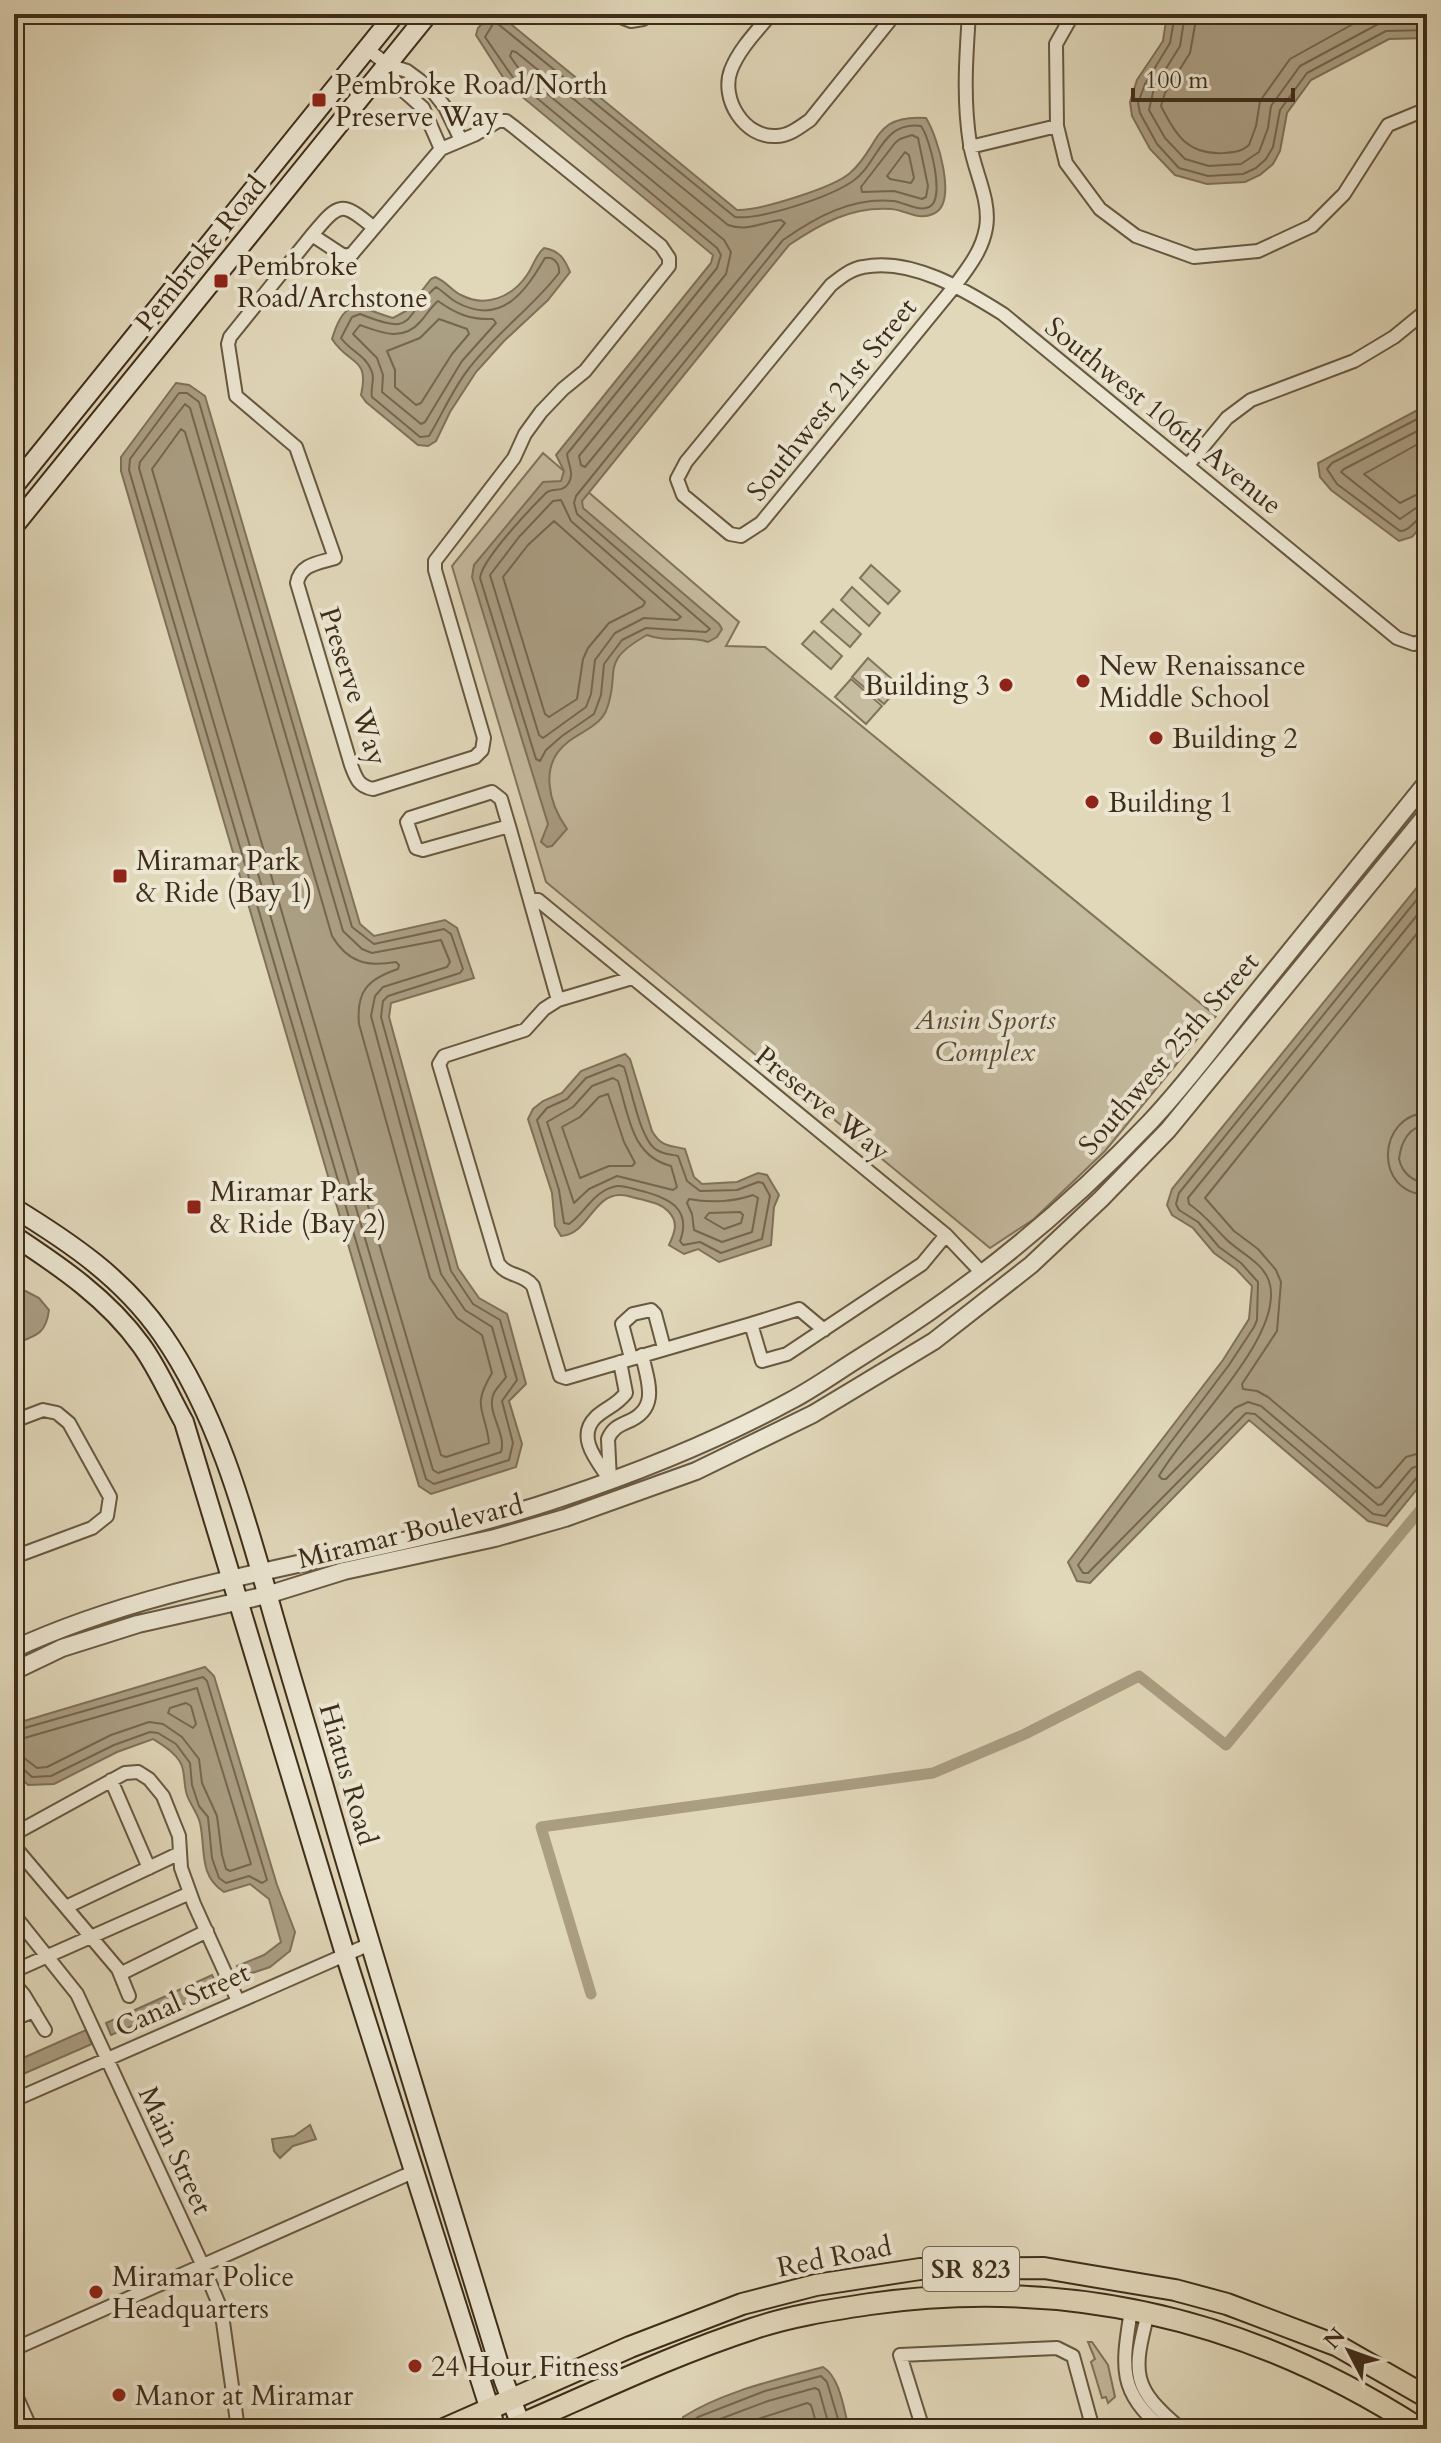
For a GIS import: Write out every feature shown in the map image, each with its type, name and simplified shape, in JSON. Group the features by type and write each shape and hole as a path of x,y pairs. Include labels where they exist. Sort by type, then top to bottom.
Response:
{"highway":[{"name":"Red Road","path":"444,2429 630,2347 742,2304 816,2285 920,2269 1044,2268 1175,2290 1227,2304 1338,2346 1427,2397"},
{"path":"989,2297 1016,2285 1113,2294 1138,2284"},
{"name":"Red Road","path":"516,2427 752,2329 823,2311 926,2297 1048,2297 1170,2317 1217,2331 1322,2372 1420,2429"},
{"path":"1140,2312 1178,2303 1280,2336 1302,2332"}],"main road":[{"name":"Pembroke Road","path":"14,486 395,14"},
{"name":"Pembroke Road","path":"14,526 428,14"},
{"path":"83,400 102,417"},
{"name":"Hiatus Road","path":"14,1208 102,1266 137,1300 163,1336 208,1416 262,1573 370,1944 511,2400 516,2427"},
{"path":"32,1248 45,1227"},
{"name":"Hiatus Road","path":"14,1236 81,1282 142,1346 184,1422 345,1954 496,2429"}],"street":[{"path":"613,14 631,21 643,19 647,14"},
{"path":"771,14 730,71 727,90 730,104 742,119 758,132 775,137 792,133 810,120 895,14"},
{"name":"Southwest 21st Street","path":"741,536 761,523 954,287 983,244 986,207 970,147 965,105 969,14"},
{"path":"1073,14 1056,44 1057,126 1066,163 1100,209 1136,236 1194,257 1258,251 1312,226 1344,194 1388,125 1427,109"},
{"path":"367,49 388,65 400,67 419,78 445,107 461,140"},
{"path":"388,65 396,84 423,108 441,149"},
{"path":"428,117 445,107"},
{"name":"Preserve Way","path":"498,121 506,121 661,246 669,258 669,266 585,371 541,412 525,434 514,458 435,561 435,570 484,738 482,750 475,757 373,789 357,782 297,583 298,574 304,568 335,558 296,447 236,396 228,344 230,337 312,235 344,256 352,254 441,149 461,140 498,121"},
{"path":"970,147 1057,126"},
{"path":"312,235 340,207 352,209 374,228"},
{"name":"Southwest 106th Avenue","path":"741,536 730,534 683,495 677,479 686,462 831,285 848,272 863,267 889,265 916,271 973,295 1003,314 1397,638 1414,644 1427,639"},
{"path":"1188,465 1227,418 1251,400 1354,361 1394,337 1427,310"},
{"name":"Southwest 25th Street","path":"791,1401 913,1325 1010,1253 1089,1183 1151,1120 1427,782"},
{"path":"509,826 423,850 416,848 407,822 410,818 492,792 501,799 531,900 558,1000"},
{"name":"Southwest 25th Street","path":"809,1416 934,1341 1031,1265 1101,1199 1168,1130 1427,814"},
{"name":"Preserve Way","path":"531,900 538,900 946,1235 982,1273"},
{"path":"632,978 558,1000 544,1009 528,1028 444,1056 439,1064 498,1263 509,1274 522,1277 533,1286 560,1376 566,1378 799,1309 824,1330"},
{"path":"751,1324 762,1361 787,1354 922,1264 946,1235"},
{"path":"610,1480 610,1433 638,1418 649,1398 631,1358 622,1324 633,1314 651,1310 655,1314 664,1348"},
{"path":"610,1480 592,1454 587,1439 595,1417 618,1405 626,1393 631,1358"},
{"name":"Miramar Boulevard","path":"14,1649 57,1629 118,1610 436,1533 558,1499 688,1449 791,1401"},
{"path":"14,1421 43,1410 57,1413 69,1423 110,1497 107,1516 92,1528 14,1557"},
{"name":"Miramar Boulevard","path":"14,1671 62,1648 138,1624 240,1602 344,1571 495,1538 565,1518 696,1471 809,1416"},
{"path":"14,1834 125,1773 138,1772 149,1779 163,1796 179,1836 181,1868 190,1893 238,2001"},
{"path":"111,1780 149,1868"},
{"path":"14,1846 91,1936 120,1974 129,1996"},
{"path":"66,1907 180,1853"},
{"path":"14,1971 190,1893"},
{"name":"Main Street","path":"14,1915 77,1994 202,2264 223,2322 238,2429"},
{"path":"120,1974 207,1931"},
{"name":"Canal Street","path":"14,2100 370,1944"},
{"path":"14,1983 45,2030"},
{"path":"14,2019 34,2011"},
{"path":"14,2349 413,2172"},
{"path":"1140,2312 1123,2363 1126,2379 1142,2409 1166,2429"},
{"path":"1140,2312 1138,2355 1141,2383 1151,2403 1181,2429"},
{"path":"923,2429 900,2355 1057,2348 1073,2356 1093,2429"},
{"path":"14,2391 31,2429"}],"green space":[{"name":"Ansin Sports Complex","path":"543,453 739,622 726,646 765,647 1216,1016 1105,1151 1034,1219 990,1248 546,882 452,566"},
{"path":"871,565 900,591 888,604 860,578"},
{"path":"852,587 880,613 869,626 841,600"},
{"path":"833,609 861,634 850,647 821,622"},
{"path":"814,631 842,656 831,669 802,644"},
{"path":"868,658 900,686 884,704 852,677"},
{"path":"851,679 882,706 866,724 835,697"},
{"path":"1088,2342 1092,2342 1108,2365 1115,2397 1108,2403 1106,2397 1102,2398 1091,2362 1095,2359"}],"water":[{"path":"1167,14 1427,14 1427,38 1389,39 1311,80 1287,113 1280,151 1273,164 1245,182 1207,184 1175,175 1150,149 1132,116 1130,102 1137,80 1163,41"},
{"path":"490,15 501,16 737,210 795,198 841,179 860,163 886,127 909,118 926,118 940,153 945,184 941,208 928,216 891,209 863,210 825,224 789,245 582,501 583,508 722,629 717,637 708,642 647,635 622,653 616,661 610,697 603,716 568,742 553,761 551,795 567,829 552,846 547,847 541,842 548,824 472,577 474,565 543,482 561,481 564,471 556,455 711,263 713,255 508,85 476,35"},
{"path":"544,248 561,256 570,272 548,300 476,372 450,412 436,441 428,446 418,445 366,402 361,395 363,374 360,367 332,339 337,324 349,309 363,308 393,318 406,311 435,277 470,299 498,298 521,283"},
{"path":"176,383 189,385 205,396 360,924 374,936 445,920 457,928 474,978 391,1003 389,1017 458,1268 479,1298 507,1314 526,1384 509,1401 522,1444 516,1467 431,1494 419,1486 121,471 121,457"},
{"path":"1427,405 1427,520 1412,537 1399,541 1331,490 1320,477 1318,463"},
{"path":"1427,875 1427,1135 1417,1158 1427,1167 1427,1477 1387,1526 1368,1521 1249,1420 1090,1583 1077,1581 1068,1562 1223,1360 1249,1319 1252,1286 1214,1253 1193,1228 1172,1215 1167,1205 1172,1189"},
{"path":"625,1054 630,1059 652,1131 662,1143 685,1149 694,1177 702,1184 737,1182 758,1173 767,1175 779,1195 774,1207 771,1245 719,1262 698,1249 684,1254 669,1245 675,1227 668,1211 655,1203 621,1195 611,1196 578,1229 561,1236 555,1226 552,1193 528,1119 533,1109 562,1093 581,1071"},
{"path":"14,1285 39,1298 49,1310 42,1330 14,1344"},
{"path":"205,1667 214,1676 277,1885 295,1932 290,1951 270,1967 243,1976 237,1966 264,1955 281,1942 269,1899 250,1884 224,1892 210,1878 204,1861 199,1820 187,1795 182,1765 171,1752 153,1739 117,1752 54,1784 28,1785 14,1771 14,1724"},
{"path":"212,1975 219,1989 111,2035 106,2023"},
{"path":"86,2030 92,2044 14,2078 14,2062"},
{"path":"310,2125 316,2139 293,2146 280,2158 274,2151 272,2139 294,2136"},
{"path":"823,2367 834,2378 849,2429 684,2429 683,2417 716,2400"}],"waterway":[{"path":"591,1994 541,1827 933,1773 1025,1734 1139,1676 1226,1745 1427,1502"}],"place":[{"name":"Pembroke Road/North Preserve Way","path":"319,100"},
{"name":"Pembroke Road/Archstone","path":"221,281"},
{"name":"New Renaissance Middle School","path":"1083,681"},
{"name":"Building 3","path":"1006,685"},
{"name":"Building 2","path":"1156,738"},
{"name":"Building 1","path":"1092,802"},
{"name":"Miramar Park & Ride (Bay 1)","path":"120,876"},
{"name":"Miramar Park & Ride (Bay 2)","path":"194,1207"},
{"name":"Miramar Police Headquarters","path":"96,2292"},
{"name":"24 Hour Fitness","path":"415,2366"},
{"name":"Manor at Miramar","path":"119,2395"}]}
